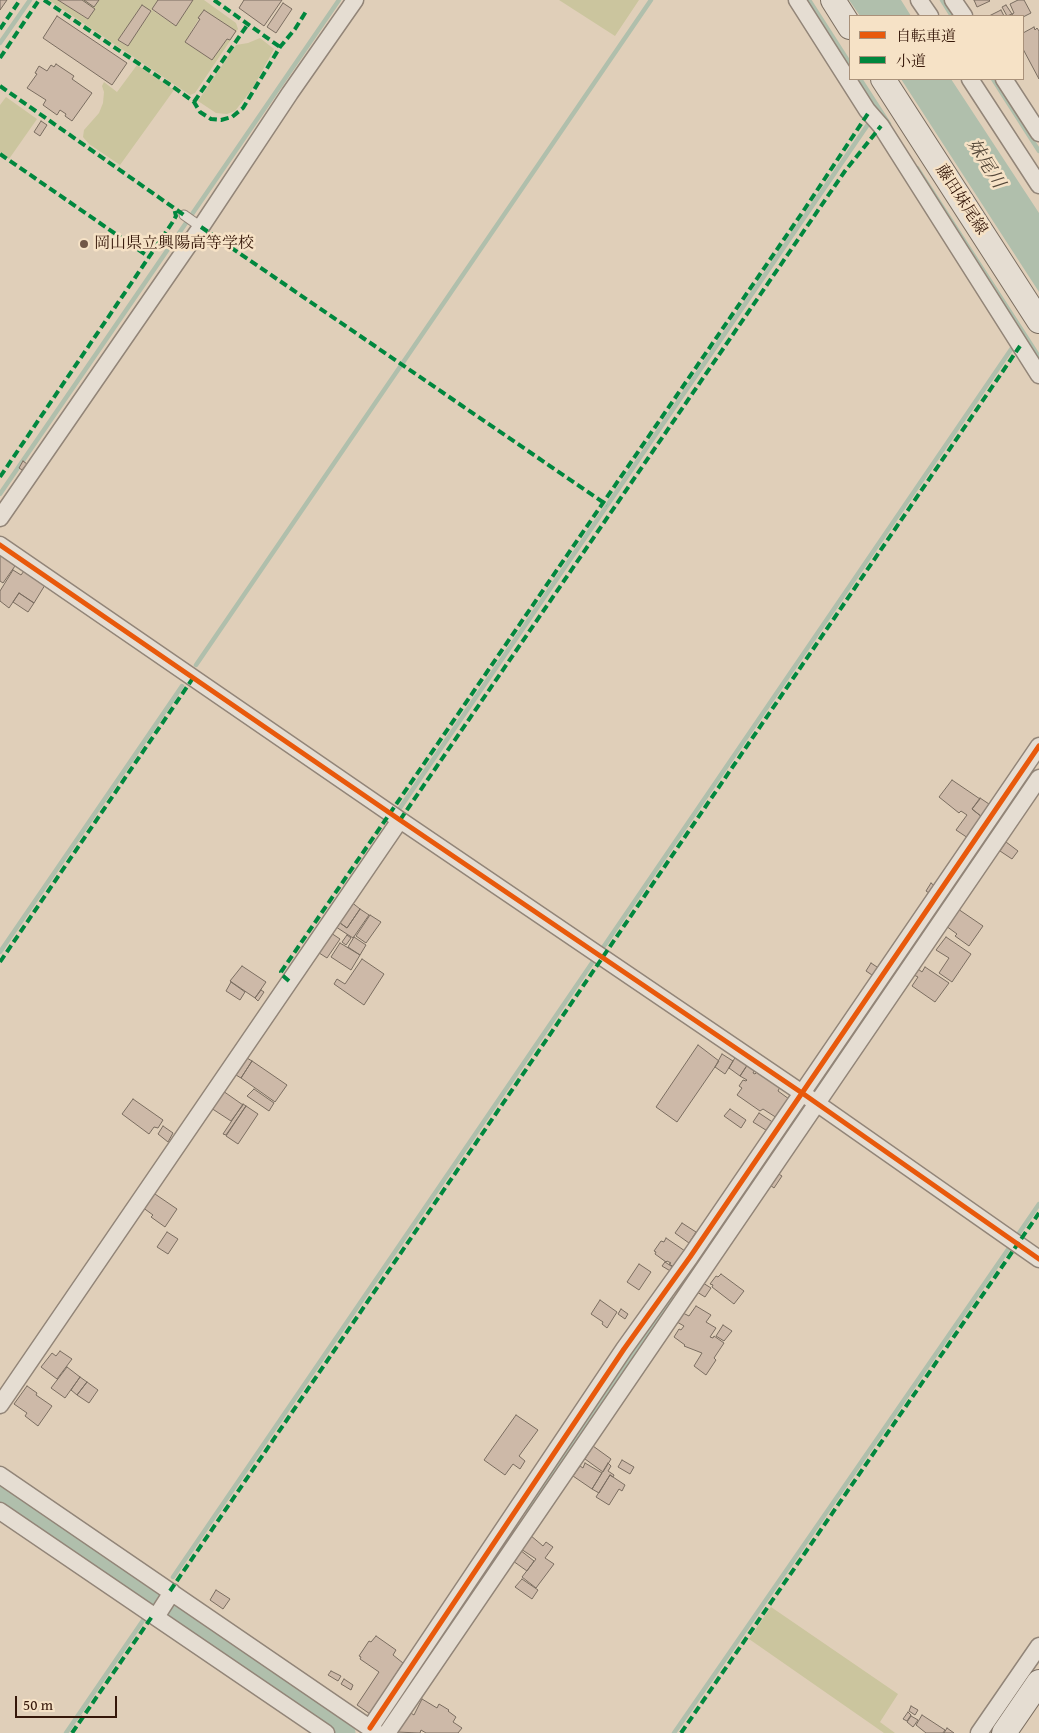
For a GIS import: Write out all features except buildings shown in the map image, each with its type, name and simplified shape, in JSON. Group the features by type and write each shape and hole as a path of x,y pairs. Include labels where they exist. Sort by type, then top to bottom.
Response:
{"main road":[{"path":"833,0 849,25"},
{"name":"藤田妹尾線","path":"885,80 1039,321"},
{"path":"1004,1733 1039,1682"}],"street":[{"path":"0,518 197,225 355,0"},
{"path":"797,0 1039,375"},
{"path":"919,0 929,15"},
{"path":"953,0 963,15"},
{"path":"971,80 1039,185"},
{"path":"1005,80 1039,133"},
{"path":"0,545 400,820 809,1097 1039,1258"},
{"path":"387,1733 809,1097 1039,746"},
{"path":"0,1511 158,1608 373,1730 624,1349 1039,778"},
{"path":"0,1405 400,820"},
{"path":"0,1475 158,1608 326,1733"},
{"path":"979,1733 1039,1646"}],"lane":[{"path":"184,216 197,225"}],"shaded area":[{"path":"49,0 58,0 87,19 95,9 82,0 158,0 152,10 176,26 193,0 204,0 236,23 238,29 195,93 190,95","holes":["142,5 151,12 127,46 118,40","204,10 236,31 230,40 227,39 212,60 185,42"]},
{"path":"559,0 639,0 615,36"},
{"path":"260,38 274,49 253,88 235,111 227,114 216,113 198,101 236,45"},
{"path":"137,65 174,90 120,165 89,144 83,137 84,130 99,113 103,103 104,92 102,86 104,82 117,92"},
{"path":"6,97 37,119 9,159 0,152 0,105"},
{"path":"771,1607 898,1694 880,1722 895,1733 884,1733 749,1639"}],"water":[{"path":"849,0 901,0 910,15 859,15"},
{"name":"妹尾川","path":"902,80 952,80 1039,213 1039,292"}],"waterway":[{"path":"0,43 30,0"},
{"path":"0,494 339,0"},
{"path":"196,665 651,0"},
{"path":"809,0 849,62"},
{"path":"942,0 951,15"},
{"path":"861,80 889,124"},
{"path":"994,80 1039,151"},
{"path":"398,811 871,120"},
{"path":"917,168 1039,357"},
{"path":"602,949 1012,348"},
{"path":"0,952 182,686"},
{"path":"173,1577 594,960"},
{"path":"1017,1236 1039,1204"},
{"path":"674,1733 1009,1248"},
{"path":"526,1510 671,1298"},
{"path":"0,1498 343,1733"},
{"path":"151,1609 158,1598"},
{"path":"66,1733 146,1616"}],"marked path":[{"path":"0,29 20,0"},
{"path":"0,58 39,0"},
{"path":"44,0 172,86 194,102 200,112 211,119 221,120 232,117 243,108 280,47 295,29 307,10"},
{"path":"214,0 280,47"},
{"path":"194,102 248,24"},
{"path":"0,86 184,215"},
{"path":"289,981 281,972 802,213 869,112"},
{"path":"400,820 845,171 881,126"},
{"path":"0,154 149,257"},
{"path":"0,477 172,223 176,216 174,208"},
{"path":"201,227 607,505"},
{"path":"170,1591 1020,346"},
{"path":"0,962 193,678"},
{"path":"681,1733 1039,1213"},
{"path":"72,1733 153,1615"}],"cycle path":[{"path":"0,545 805,1095 1039,1259"},
{"path":"370,1728 624,1349 690,1257 1039,746"}],"place":[{"name":"岡山県立興陽高等学校","path":"84,244"}]}
